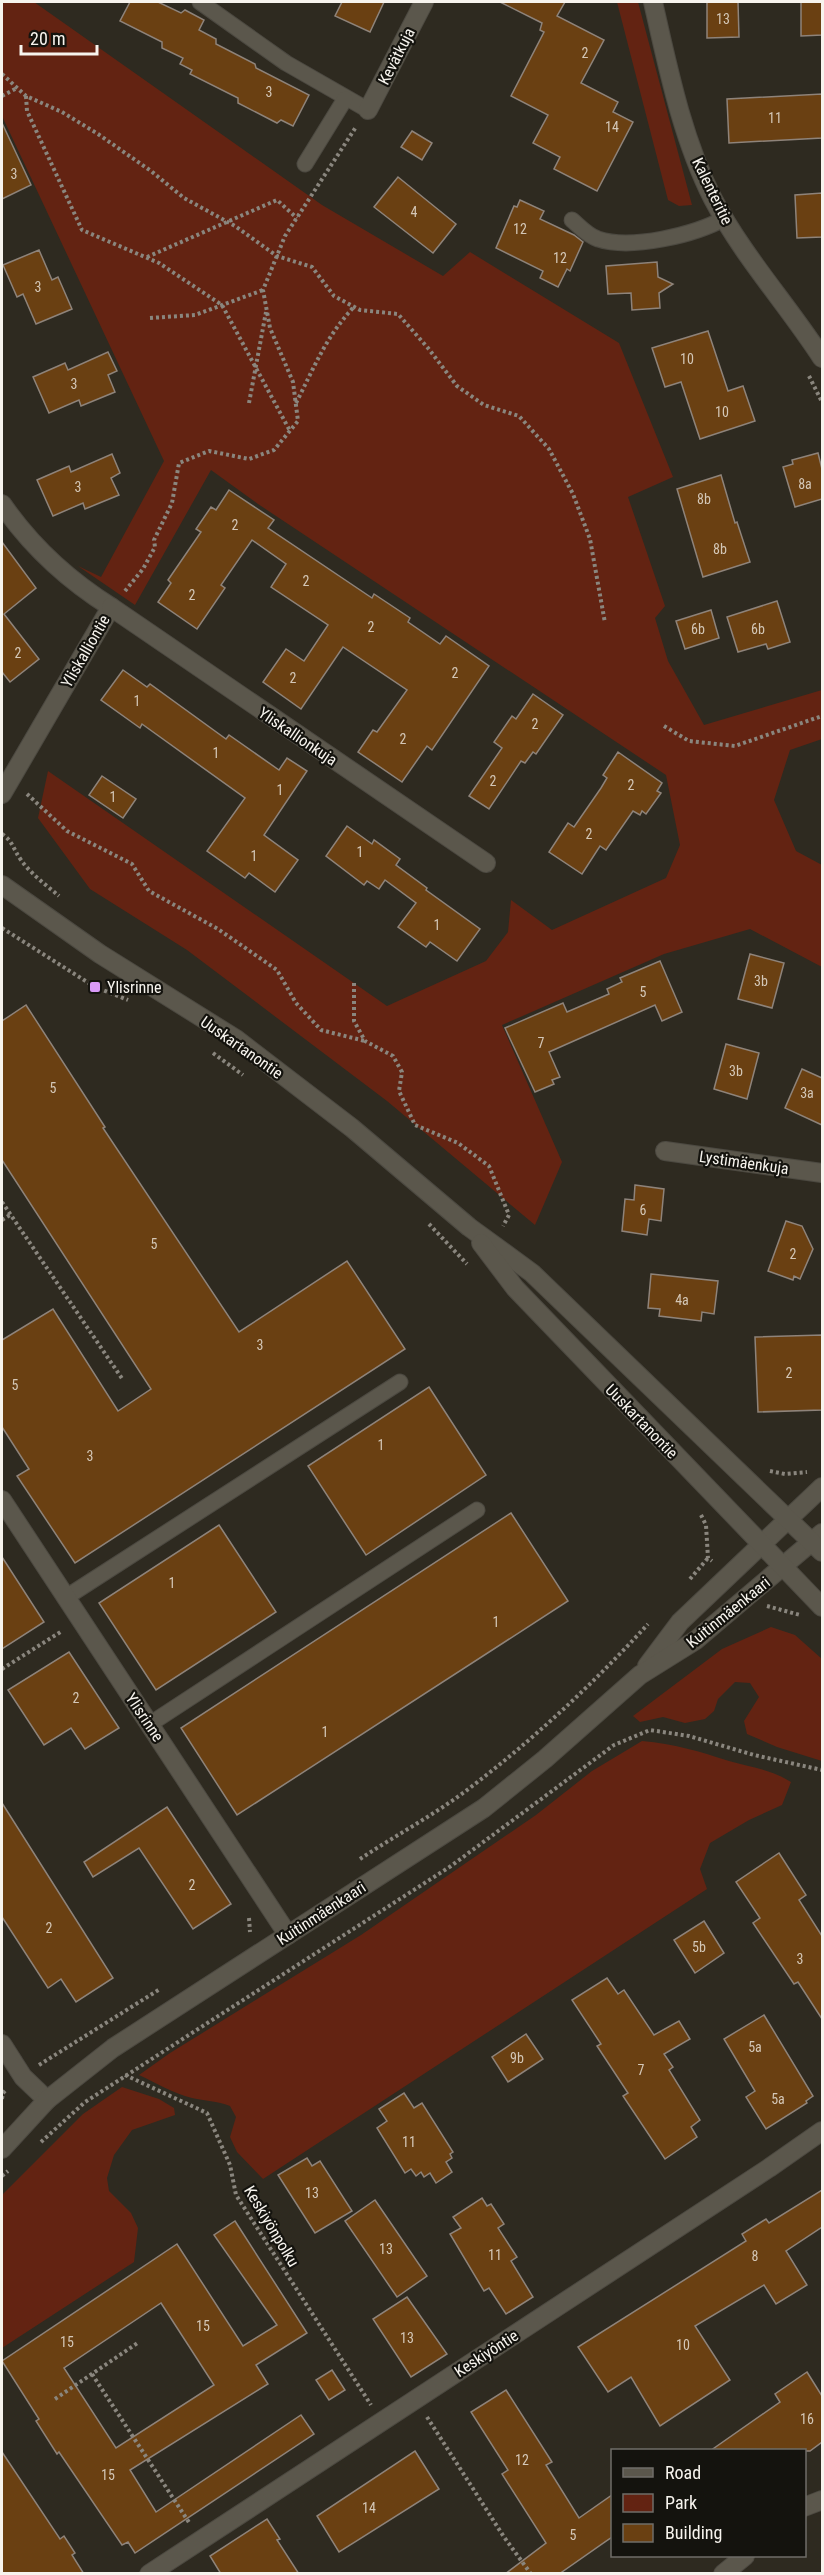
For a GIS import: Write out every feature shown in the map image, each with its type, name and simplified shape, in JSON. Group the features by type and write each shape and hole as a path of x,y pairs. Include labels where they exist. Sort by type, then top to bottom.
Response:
{"street":[{"name":"Kevätkuja","path":"368,110 424,2"},
{"name":"Kalenteritie","path":"653,2 672,82 688,136 713,197 743,249 822,358"},
{"name":"Yliskalliontie","path":"2,504 33,543 68,577 111,607 6,786"},
{"name":"Yliskallionkuja","path":"111,607 486,863"},
{"name":"Uuskartanontie","path":"2,885 100,954 236,1039 352,1128 469,1227 532,1273 789,1519 819,1542"},
{"name":"Lystimäenkuja","path":"665,1151 822,1173"},
{"name":"Uuskartanontie","path":"469,1227 515,1288 822,1606"},
{"name":"Kuitinmäenkaari","path":"640,1675 680,1622 822,1487"},
{"name":"Ylisrinne","path":"2,1500 288,1935"},
{"name":"Kuitinmäenkaari","path":"2,2149 47,2100 113,2048 484,1808 545,1759 640,1675 696,1640 783,1567 819,1542"},
{"path":"2,2044 23,2077 47,2100"},
{"name":"Keskiyöntie","path":"149,2574 760,2175 822,2131"},
{"path":"806,2506 822,2500"},
{"path":"723,2574 744,2557"}],"lane":[{"path":"200,2 286,63 345,99 368,110"},
{"path":"305,164 345,99"},
{"path":"572,220 595,239 618,244 706,228 725,218"},
{"path":"65,1598 400,1382"},
{"path":"150,1724 477,1510"}],"path":[{"path":"2,74 26,96 63,111 151,171 184,198 229,223 277,256 312,267 334,296 360,310 398,314 457,386 484,405 519,416 549,449 573,494 590,539 605,623"},
{"path":"2,96 17,88"},
{"path":"26,96 27,111 82,230 159,263 222,305 290,431"},
{"path":"111,607 143,569 155,547 154,540 172,503 179,463 209,451 249,459 274,450 298,421 293,382 270,328 263,290 285,236 352,132"},
{"path":"146,258 277,200 297,218"},
{"path":"150,318 195,315 263,290"},
{"path":"249,403 266,307"},
{"path":"296,404 321,349 354,307"},
{"path":"664,726 689,741 735,746 822,716"},
{"path":"6,786 66,831 132,864 148,891 218,929 277,970 296,1003 321,1030 366,1041 393,1056 402,1072 399,1090 416,1125 458,1143 489,1166 509,1215 502,1228"},
{"path":"2,928 95,987 134,1002"},
{"path":"354,983 354,1021 366,1041"},
{"path":"209,1050 246,1077"},
{"path":"2,1202 123,1380"},
{"path":"2,1220 10,1215"},
{"path":"425,1221 474,1271"},
{"path":"687,1583 708,1558 706,1525 696,1506"},
{"path":"708,1558 729,1574"},
{"path":"751,1594 770,1608 804,1617"},
{"path":"357,1862 470,1788 547,1723 615,1661 655,1617"},
{"path":"2,1669 80,1619"},
{"path":"36,2146 85,2102 450,1866 614,1745 650,1730 688,1736 754,1755 822,1770"},
{"path":"240,1939 276,1916"},
{"path":"2,2098 2,2091 161,1988"},
{"name":"Keskiyönpolku","path":"124,2075 207,2112 230,2165 236,2195 381,2421"},
{"path":"2,2176 10,2169"},
{"path":"55,2398 139,2342"},
{"path":"92,2374 194,2529"},
{"path":"415,2399 504,2537 531,2574"}],"green space":[{"path":"2,2 34,2 322,205 443,276 470,252 619,343 673,477 628,497 665,606 655,618 668,661 704,725 822,690 822,739 790,750 774,800 796,851 822,865 822,967 750,929 664,954 502,1025 562,1162 535,1225 387,1101 187,950 90,889 38,818 48,771 387,1006 486,961 508,932 511,900 552,930 666,878 680,845 666,775 258,504 211,470 135,605 78,566 101,577 164,461 2,116"},
{"path":"617,2 638,2 692,205 679,206 668,200"},
{"path":"771,1627 795,1635 822,1659 822,1761 777,1747 747,1734 744,1721 759,1697 750,1683 735,1682 718,1699 714,1711 705,1719 685,1723 663,1717 640,1722 633,1716 722,1649"},
{"path":"642,1741 697,1751 768,1771 791,1782 782,1805 749,1820 710,1843 700,1869 707,1889 263,2179 237,2152 230,2137 236,2117 230,2106 185,2096 139,2075 170,2053 361,1935 536,1815 592,1771"},
{"path":"122,2087 159,2099 174,2108 175,2115 132,2130 114,2155 107,2178 109,2191 131,2213 138,2228 134,2262 2,2348 2,2195 83,2114"}],"building":[{"path":"130,2 158,2 181,13 185,10 204,20 199,30 216,39 216,44 255,64 256,68 309,95 293,126 281,120 277,123 238,103 238,98 190,74 192,70 180,64 183,58 162,48 162,42 120,21"},
{"path":"342,2 384,2 370,32 335,16"},
{"path":"500,2 565,2 557,16 604,40 581,83 618,102 613,112 633,122 597,191 554,169 560,157 533,143 548,115 511,96 544,32 540,30 542,23"},
{"path":"707,2 738,2 739,37 707,38"},
{"path":"801,2 822,2 822,35 801,36"},
{"path":"822,94 822,138 729,143 727,99"},
{"path":"2,123 31,185 2,199"},
{"path":"412,131 432,143 422,160 401,147"},
{"path":"398,177 456,224 433,253 374,207"},
{"path":"822,193 822,237 797,238 795,195"},
{"path":"520,200 544,211 540,219 574,235 583,242 570,271 567,269 558,287 540,278 543,271 496,248 514,206 517,207"},
{"path":"39,250 52,280 58,277 72,309 36,324 23,294 17,297 3,265"},
{"path":"657,262 658,277 673,284 659,293 660,308 632,310 631,293 608,294 606,266"},
{"path":"708,331 728,391 743,386 755,421 700,439 681,382 665,387 652,348"},
{"path":"108,352 117,371 108,375 115,392 81,406 79,400 49,413 33,377 65,363 68,370"},
{"path":"818,453 822,469 822,499 795,507 783,467 793,464 792,460"},
{"path":"112,454 120,473 111,478 119,495 85,509 83,503 53,516 37,480 69,466 71,472"},
{"path":"721,475 735,523 737,522 750,562 703,577 677,489"},
{"path":"229,490 274,520 268,528 372,598 374,594 410,618 408,622 440,644 446,636 489,666 432,750 427,746 402,782 358,752 373,730 377,732 407,690 343,647 301,709 263,682 286,649 304,661 328,625 271,587 286,564 252,540 221,585 225,588 197,629 158,602 171,583 168,580 201,532 196,529 211,507 216,510"},
{"path":"2,542 36,588 4,614 39,659 10,682 2,672"},
{"path":"777,601 790,642 768,649 766,644 738,652 727,617"},
{"path":"711,610 719,638 685,649 676,621"},
{"path":"123,670 147,687 150,684 226,739 229,735 279,770 287,758 307,771 264,835 298,860 275,892 249,873 245,878 207,851 245,798 142,724 140,728 101,700"},
{"path":"533,694 563,715 536,754 533,752 525,763 521,761 489,809 469,796 502,748 494,742 512,716 516,719"},
{"path":"618,752 662,783 657,791 661,793 646,814 642,811 640,815 633,811 606,850 600,846 582,874 549,852 568,823 574,827 601,788 607,778 603,775"},
{"path":"102,776 136,799 123,818 89,795"},
{"path":"347,826 372,844 374,840 400,859 396,865 480,929 457,961 430,942 426,947 398,927 416,903 385,880 379,889 367,881 364,885 326,856"},
{"path":"750,954 784,963 772,1008 738,999"},
{"path":"660,961 682,1012 662,1021 655,1005 549,1052 560,1077 552,1080 554,1084 535,1092 505,1028 563,1003 567,1012 609,994 607,989 622,982 620,978"},
{"path":"26,1005 105,1127 103,1128 239,1332 347,1261 405,1349 75,1563 17,1476 29,1469 2,1427 2,1340 53,1309 118,1411 151,1389 2,1160 2,1021"},
{"path":"726,1044 759,1053 747,1099 714,1089"},
{"path":"802,1069 822,1078 822,1125 785,1108"},
{"path":"635,1185 664,1189 661,1221 649,1219 647,1235 622,1231 625,1199 634,1200"},
{"path":"786,1221 802,1226 813,1249 800,1279 794,1276 793,1280 768,1271"},
{"path":"651,1274 718,1281 714,1314 702,1312 701,1321 659,1316 660,1309 648,1308"},
{"path":"822,1335 822,1410 758,1412 755,1337"},
{"path":"429,1387 486,1475 366,1555 308,1466"},
{"path":"511,1513 568,1601 237,1815 181,1728"},
{"path":"219,1525 276,1612 156,1690 99,1603"},
{"path":"2,1557 44,1622 2,1649"},
{"path":"69,1652 119,1728 85,1749 71,1728 44,1745 8,1690"},
{"path":"2,1803 113,1978 76,2002 61,1979 48,1988 2,1917"},
{"path":"167,1807 231,1904 193,1929 139,1848 93,1877 84,1862"},
{"path":"779,1853 806,1895 799,1900 822,1936 822,2019 798,1982 794,1984 753,1923 760,1918 736,1882"},
{"path":"704,1921 724,1953 695,1973 674,1940"},
{"path":"607,1978 618,1994 624,1990 654,2035 679,2021 690,2039 664,2054 673,2067 669,2070 700,2120 691,2127 697,2137 665,2159 623,2096 628,2093 597,2046 601,2044 572,2000"},
{"path":"764,2015 813,2096 806,2101 807,2103 766,2129 746,2097 755,2091 724,2039"},
{"path":"526,2034 543,2059 508,2082 492,2057"},
{"path":"404,2093 414,2108 422,2103 453,2152 450,2154 452,2158 446,2162 452,2172 436,2183 430,2173 424,2177 421,2172 416,2176 411,2169 405,2173 377,2128 387,2121 379,2109"},
{"path":"307,2158 312,2166 320,2161 352,2211 315,2233 278,2175"},
{"path":"822,2190 822,2227 786,2251 807,2285 776,2304 764,2285 695,2326 730,2380 660,2426 631,2377 608,2392 578,2347 746,2241 742,2234 766,2219 769,2223"},
{"path":"482,2198 487,2206 491,2204 504,2224 498,2228 517,2257 511,2261 533,2297 506,2314 489,2288 484,2291 450,2234 461,2228 453,2217"},
{"path":"375,2200 427,2276 397,2297 345,2221"},
{"path":"235,2221 307,2333 256,2365 268,2384 130,2470 156,2512 301,2415 314,2434 135,2553 128,2542 122,2545 59,2452 57,2454 36,2421 39,2419 2,2361 177,2244 243,2346 277,2325 214,2235","holes":["161,2303 214,2385 116,2448 64,2368"]},
{"path":"407,2297 447,2354 411,2377 373,2319"},
{"path":"332,2370 345,2390 329,2400 316,2380"},
{"path":"807,2372 822,2396 822,2442 810,2451 806,2449 713,2449 780,2402 775,2394"},
{"path":"506,2390 552,2462 546,2465 579,2518 611,2496 611,2538 559,2574 505,2574 546,2543 502,2474 508,2470 471,2412"},
{"path":"415,2451 439,2489 339,2552 317,2516"},
{"path":"2,2452 60,2539 64,2536 75,2553 72,2555 84,2574 2,2574"},
{"path":"267,2519 280,2539 277,2540 299,2574 221,2574 210,2556"}],"place":[{"name":"Ylisrinne","path":"95,987"}]}
